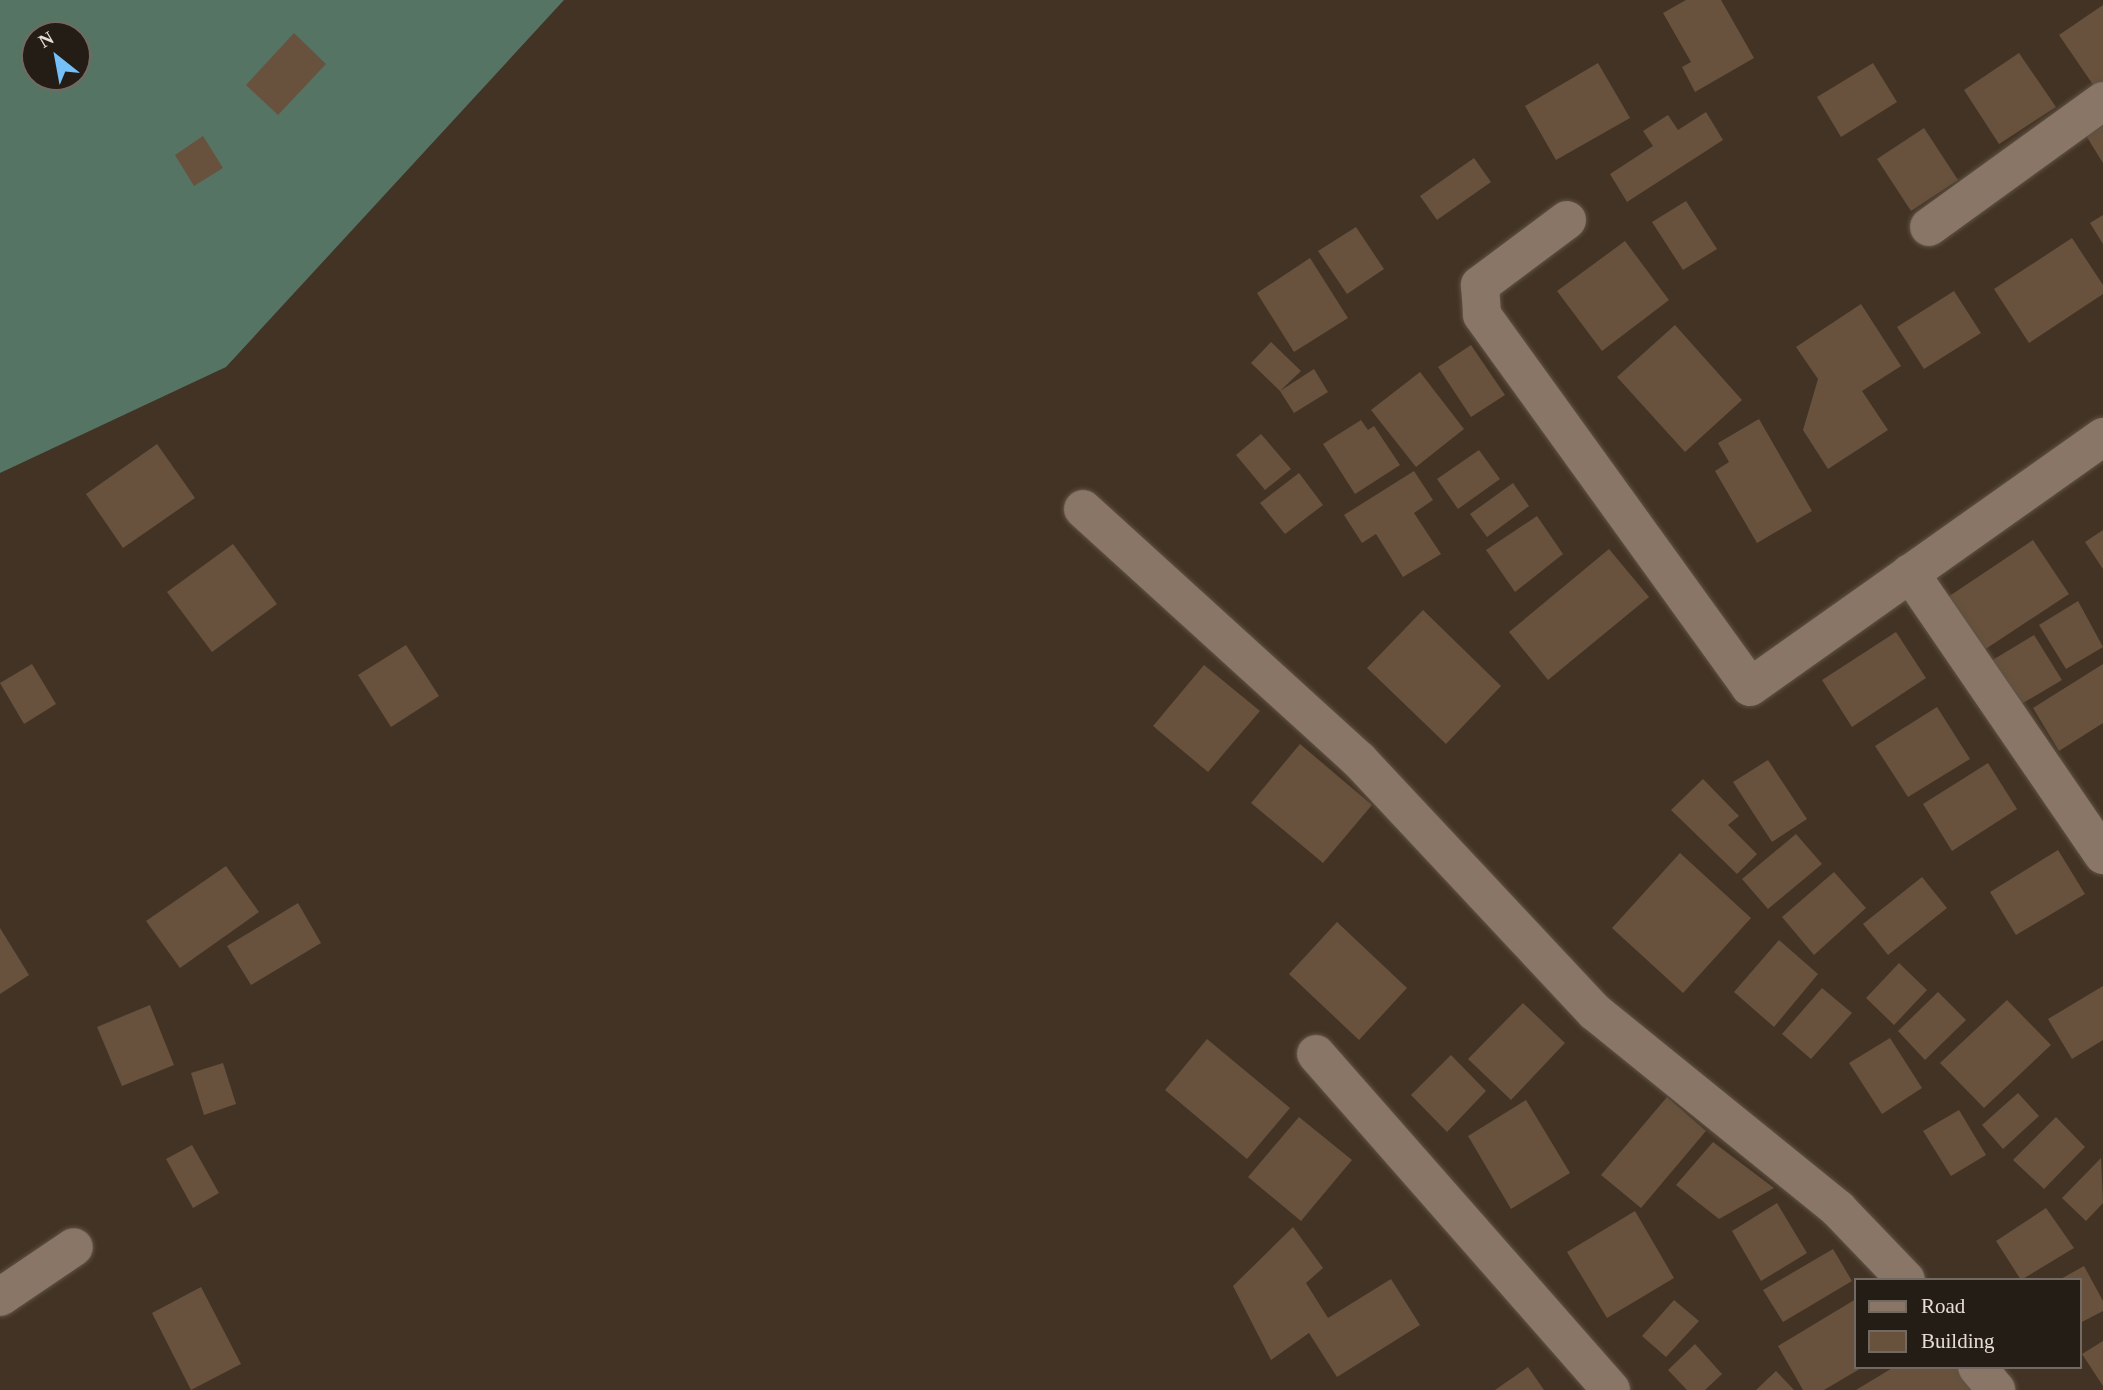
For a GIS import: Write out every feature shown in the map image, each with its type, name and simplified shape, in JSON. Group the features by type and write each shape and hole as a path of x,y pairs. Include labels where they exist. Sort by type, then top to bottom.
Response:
{"street":[{"path":"1929,227 2103,101"},
{"path":"1567,220 1480,285 1482,315 1751,687 2103,436"},
{"path":"1083,509 1359,761 1595,1012 1838,1209 1904,1278"},
{"path":"1910,573 2103,855"},
{"path":"1316,1054 1611,1390"},
{"path":"0,1297 74,1247"},
{"path":"1979,1369 1996,1390"}],"green space":[{"path":"0,0 564,0 226,367 0,473"}],"building":[{"path":"1686,0 1721,0 1754,58 1695,92 1682,67 1691,62 1663,13"},
{"path":"2103,5 2103,89 2098,92 2059,35"},
{"path":"294,33 326,64 278,115 246,85"},
{"path":"2019,53 2056,107 1999,144 1964,90"},
{"path":"1598,63 1630,118 1556,160 1525,106"},
{"path":"1873,63 1897,102 1841,137 1817,97"},
{"path":"1706,112 1723,140 1627,202 1610,174 1653,146 1643,131 1668,115 1678,130"},
{"path":"2103,122 2103,163 2085,134"},
{"path":"1924,128 1958,180 1911,211 1877,159"},
{"path":"203,136 223,168 194,186 175,155"},
{"path":"1474,158 1491,182 1437,220 1420,196"},
{"path":"1686,201 1717,249 1683,270 1652,222"},
{"path":"2103,215 2103,244 2090,223"},
{"path":"1356,227 1384,269 1347,294 1318,251"},
{"path":"2072,238 2103,285 2103,294 2029,343 1994,289"},
{"path":"1625,241 1669,300 1602,351 1557,291"},
{"path":"1310,258 1348,318 1294,352 1257,293"},
{"path":"1954,291 1981,333 1924,369 1897,327"},
{"path":"1861,304 1901,366 1862,391 1888,430 1828,469 1803,430 1818,379 1796,347"},
{"path":"1675,325 1742,400 1685,452 1617,377"},
{"path":"1271,342 1301,371 1280,391 1251,363"},
{"path":"1471,345 1505,395 1471,417 1438,367"},
{"path":"1314,369 1328,392 1294,413 1280,391"},
{"path":"1420,372 1464,429 1416,467 1371,410"},
{"path":"1759,419 1812,511 1757,543 1715,471 1729,462 1718,443"},
{"path":"1361,420 1368,430 1374,426 1400,465 1355,494 1323,444"},
{"path":"1261,434 1291,469 1265,490 1236,455"},
{"path":"157,444 195,498 123,548 86,494"},
{"path":"1479,450 1500,479 1458,509 1437,479"},
{"path":"1414,471 1433,500 1414,513 1441,554 1403,577 1376,534 1362,543 1344,515"},
{"path":"1299,473 1323,505 1285,534 1260,503"},
{"path":"1513,483 1529,506 1487,537 1470,514"},
{"path":"1537,516 1563,554 1515,592 1486,550"},
{"path":"2103,530 2103,569 2085,542"},
{"path":"2033,540 2069,594 1978,654 1942,601"},
{"path":"233,544 277,604 212,652 167,592"},
{"path":"1609,549 1649,597 1548,680 1509,632"},
{"path":"2078,601 2103,647 2066,669 2039,625"},
{"path":"1423,610 1501,686 1446,744 1367,668"},
{"path":"1896,632 1926,678 1852,727 1822,680"},
{"path":"2034,635 2062,680 2013,709 1986,664"},
{"path":"406,645 439,696 391,727 358,675"},
{"path":"32,664 56,704 24,724 0,683"},
{"path":"2103,664 2103,723 2059,751 2033,708"},
{"path":"1204,665 1260,711 1208,772 1153,726"},
{"path":"1937,707 1970,759 1908,797 1875,746"},
{"path":"1300,744 1372,805 1323,863 1251,803"},
{"path":"1768,760 1807,819 1772,842 1733,782"},
{"path":"1988,763 2017,809 1952,851 1923,804"},
{"path":"1703,779 1739,816 1728,825 1757,854 1737,874 1671,810"},
{"path":"1796,834 1822,864 1768,909 1742,879"},
{"path":"2058,850 2085,894 2016,935 1990,892"},
{"path":"1680,853 1751,918 1683,993 1612,928"},
{"path":"226,866 259,912 180,968 146,921"},
{"path":"1834,872 1866,908 1814,955 1782,917"},
{"path":"1922,877 1947,908 1888,955 1863,924"},
{"path":"298,903 321,943 251,985 227,946"},
{"path":"1337,922 1407,988 1359,1040 1289,974"},
{"path":"0,928 29,975 0,994"},
{"path":"1779,940 1818,974 1774,1027 1734,992"},
{"path":"1899,963 1927,990 1894,1025 1866,998"},
{"path":"2103,986 2103,1040 2072,1059 2048,1019"},
{"path":"1822,988 1852,1013 1811,1059 1782,1034"},
{"path":"1938,992 1966,1020 1925,1060 1898,1031"},
{"path":"2007,1000 2051,1045 1984,1108 1940,1063"},
{"path":"1523,1003 1565,1043 1511,1100 1468,1059"},
{"path":"150,1005 174,1065 122,1086 97,1027"},
{"path":"1890,1038 1922,1088 1882,1114 1849,1063"},
{"path":"1207,1039 1290,1108 1247,1159 1165,1090"},
{"path":"1451,1055 1486,1091 1447,1132 1411,1095"},
{"path":"223,1063 236,1104 204,1115 191,1073"},
{"path":"2018,1093 2039,1116 2003,1149 1982,1125"},
{"path":"1667,1097 1706,1131 1641,1208 1601,1175"},
{"path":"1526,1100 1570,1173 1511,1209 1468,1136"},
{"path":"1959,1110 1986,1155 1951,1176 1923,1131"},
{"path":"1299,1117 1352,1160 1301,1221 1248,1177"},
{"path":"2056,1117 2085,1147 2044,1189 2013,1160"},
{"path":"1713,1142 1774,1188 1719,1219 1676,1185"},
{"path":"192,1145 219,1193 193,1208 166,1159"},
{"path":"2101,1158 2103,1203 2086,1221 2062,1198"},
{"path":"1777,1203 1807,1253 1761,1281 1732,1231"},
{"path":"2046,1208 2074,1248 2024,1278 2020,1278 1996,1241"},
{"path":"1635,1211 1674,1278 1607,1318 1567,1252"},
{"path":"1293,1227 1323,1268 1306,1283 1328,1318 1391,1279 1420,1325 1337,1377 1309,1333 1271,1360 1233,1286"},
{"path":"1833,1249 1852,1281 1783,1322 1763,1290"},
{"path":"2084,1266 2103,1301 2103,1311 2082,1322 2082,1278 2063,1278"},
{"path":"201,1287 241,1364 191,1390 152,1313"},
{"path":"1674,1300 1699,1321 1666,1357 1642,1336"},
{"path":"1854,1300 1854,1369 1860,1369 1824,1390 1803,1390 1778,1346"},
{"path":"2103,1341 2103,1386 2082,1354"},
{"path":"1695,1344 1722,1374 1705,1390 1687,1390 1668,1370"},
{"path":"1528,1367 1544,1390 1495,1390"},
{"path":"1891,1369 1968,1369 1971,1390 1856,1390"},
{"path":"1776,1371 1794,1390 1756,1390"}]}
